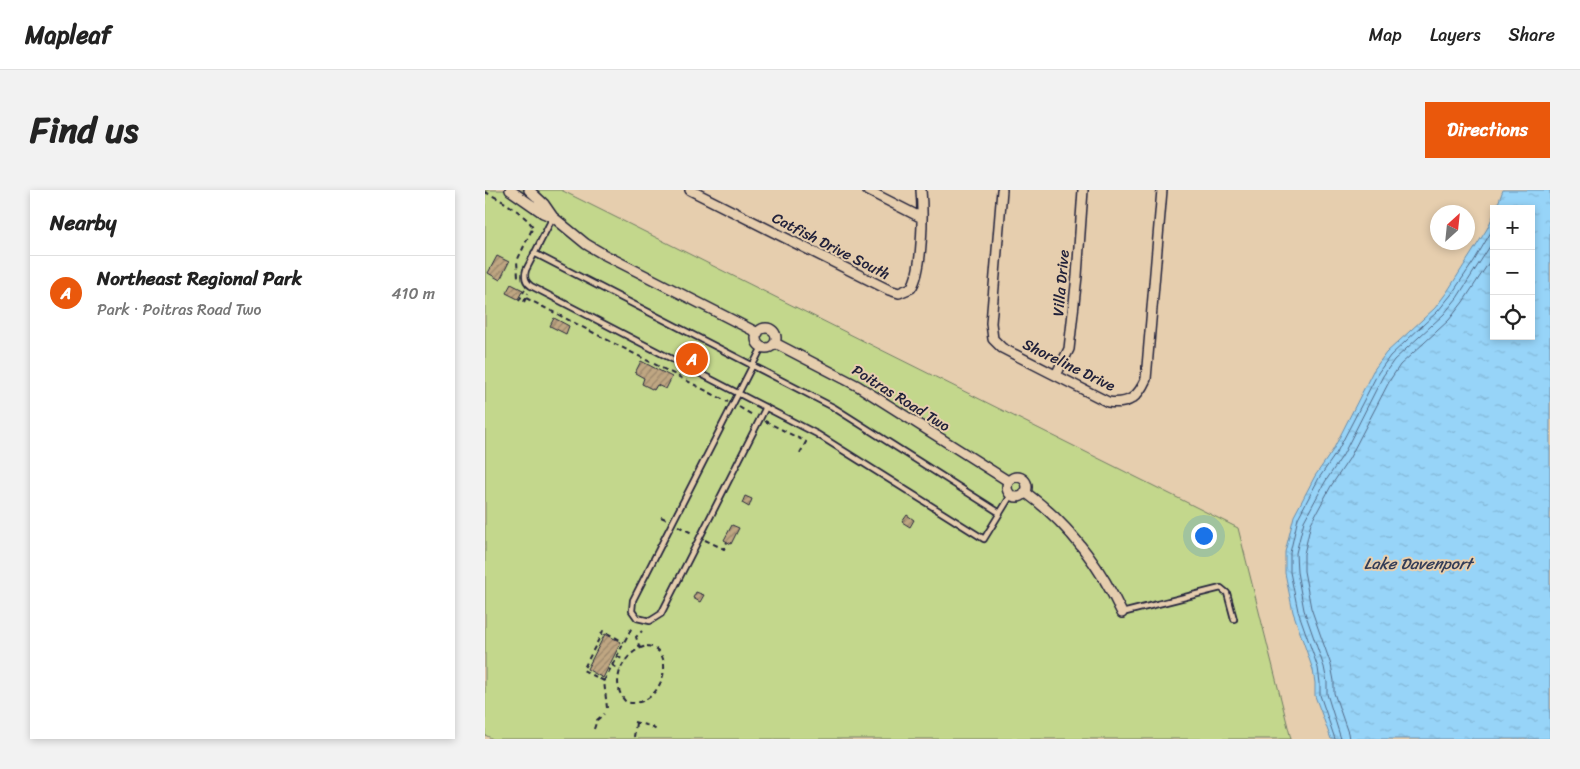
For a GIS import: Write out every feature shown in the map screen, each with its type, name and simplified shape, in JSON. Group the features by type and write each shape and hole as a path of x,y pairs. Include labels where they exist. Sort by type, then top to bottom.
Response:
{"street":[{"name":"Poitras Road Two","path":"510,190 543,213 553,217"},
{"name":"Poitras Road Two","path":"529,190 544,204 553,217 586,244 603,254 758,333 764,328 771,329 776,334 775,343 858,386 1008,481 1015,477 1022,478 1027,486 1025,492 1051,512 1085,549 1105,579 1122,613"},
{"name":"Catfish Drive South","path":"689,190 889,290 899,293 908,291 914,284 917,275 922,218"},
{"path":"867,190 922,218 921,190"},
{"name":"Shoreline Drive","path":"1002,190 991,323 993,338 1002,348 1108,402 1117,403 1130,400 1141,391 1146,379 1162,190"},
{"name":"Villa Drive","path":"1056,375 1069,349 1077,276 1083,190"},
{"path":"758,333 757,342 762,347 768,348 775,343"},
{"path":"1008,481 1006,487 1011,496 1017,497 1025,492"}],"lane":[{"path":"553,217 524,275 526,283 817,434 984,539 1011,496"},
{"path":"534,253 833,407 1000,513"},
{"path":"762,347 633,600 632,611 637,618 650,621 661,614 766,407"},
{"path":"1122,613 1218,588 1223,589 1227,593 1234,619"}],"path":[{"path":"485,192 523,217 533,227 517,261 519,281"},
{"path":"521,286 529,292 524,302"},
{"path":"519,301 525,289"},
{"path":"526,298 805,442 800,453"},
{"path":"607,708 604,681 632,627"},
{"path":"604,681 583,670 603,631 624,642"},
{"path":"636,636 642,631"},
{"path":"629,632 636,636 640,648"},
{"path":"647,646 655,648 661,655 663,674 654,693 642,703 626,702 618,690 618,680 625,661 631,654 647,646"},
{"path":"617,656 625,661"},
{"path":"612,665 621,670"},
{"path":"594,729 597,720 604,714"},
{"path":"634,737 635,722 650,726 658,731"}],"green space":[{"path":"485,190 561,190 1238,528 1291,739 493,739 485,735"}],"water":[{"name":"Lake Davenport","path":"1503,190 1550,190 1550,739 1331,739 1315,696 1313,670 1293,612 1285,573 1285,552 1294,516 1315,476 1333,450 1373,371 1386,353 1435,308 1475,250 1490,223 1490,340 1535,340 1535,205 1497,205"}],"building":[{"path":"497,256 509,262 500,280 488,273"},
{"path":"511,284 523,290 518,299 506,293"},
{"path":"554,318 569,326 566,334 550,326"},
{"path":"641,361 672,377 666,389 657,385 654,390 642,384 644,378 635,373"},
{"path":"745,496 752,499 749,507 742,503"},
{"path":"907,515 914,520 910,527 902,522"},
{"path":"732,525 739,528 731,544 724,540"},
{"path":"696,592 704,595 700,602 693,598"},
{"path":"605,634 621,642 603,678 587,669"}],"place":[{"name":"Northeast Regional Park","path":"692,359"}]}
